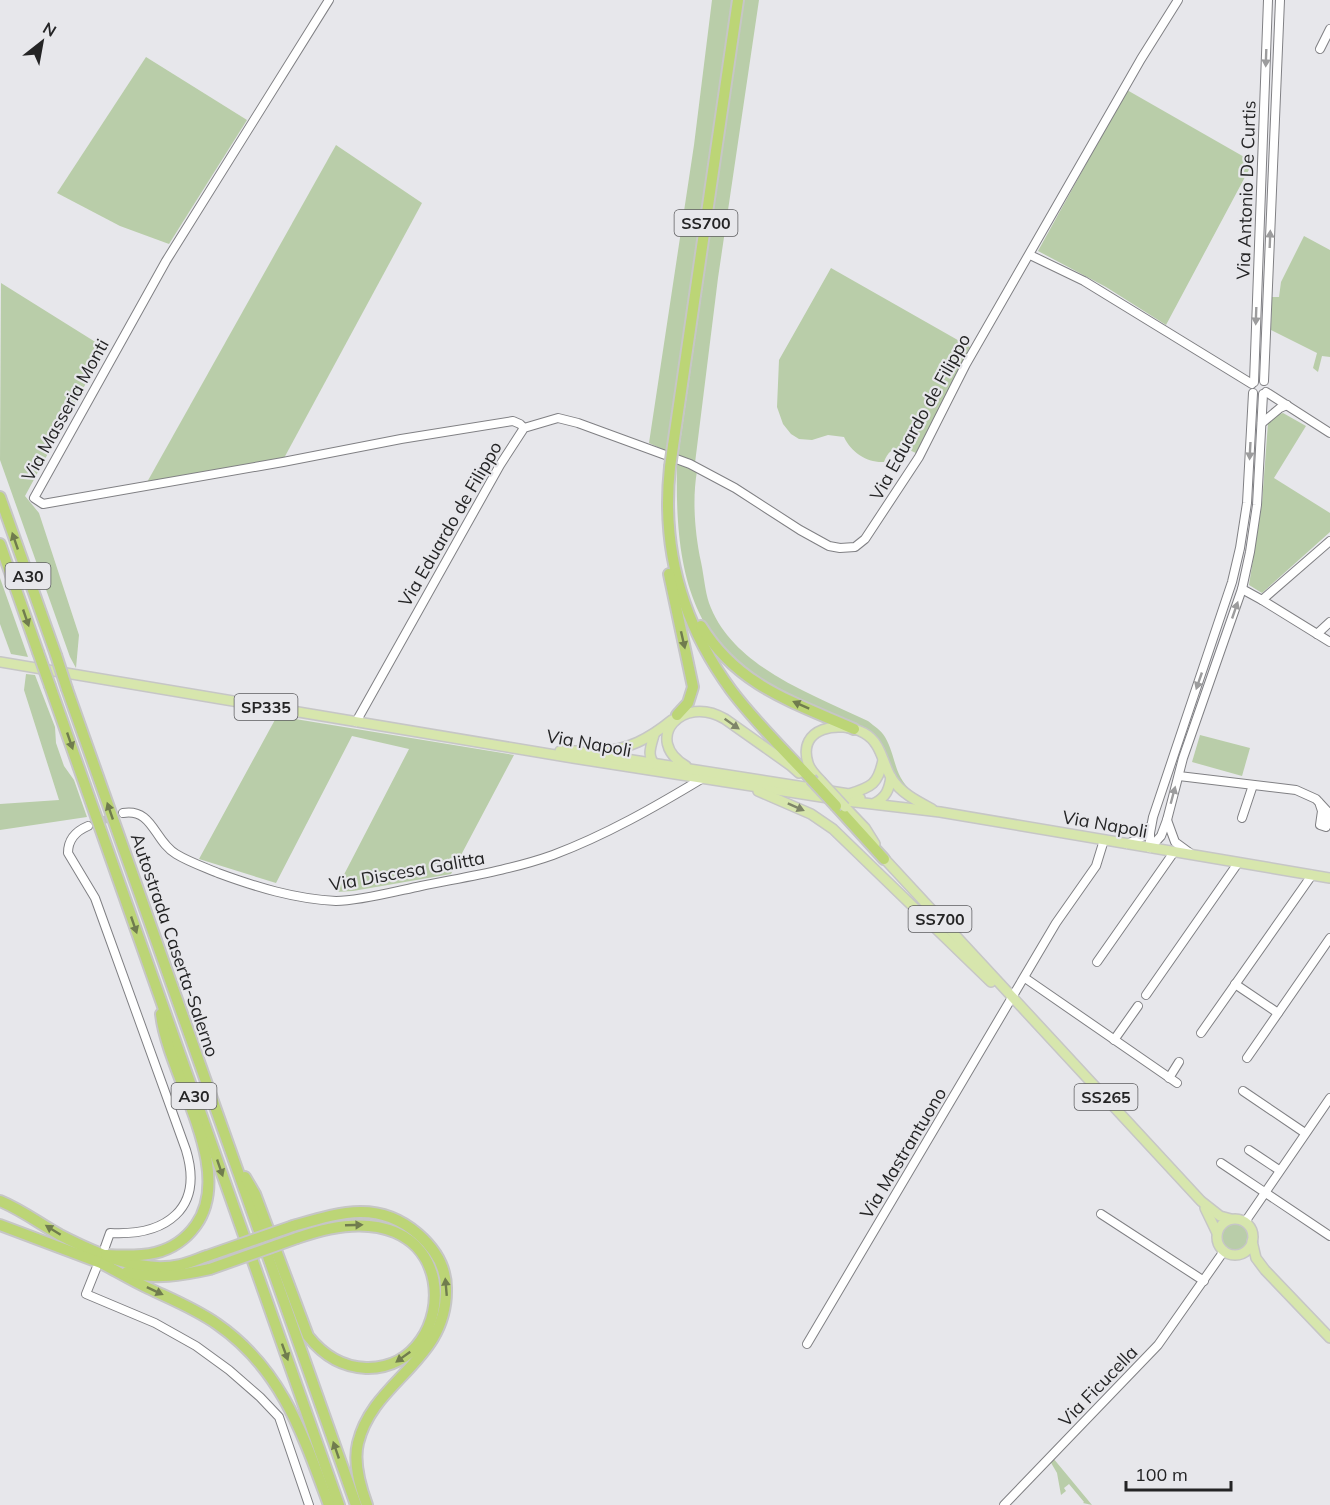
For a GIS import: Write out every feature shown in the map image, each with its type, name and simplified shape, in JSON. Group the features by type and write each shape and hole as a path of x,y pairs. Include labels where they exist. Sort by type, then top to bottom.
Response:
{"highway":[{"name":"SS700","path":"738,0 670,467 668,498 672,560 685,605 712,661 744,706 884,858"},
{"name":"Autostrada Caserta-Salerno","path":"0,497 356,1505"},
{"path":"669,541 666,555 693,687 688,703 677,715"},
{"name":"Autostrada Caserta-Salerno","path":"0,544 339,1505"},
{"path":"672,560 682,574 698,622 711,643 730,664 764,688 854,729"},
{"path":"102,1259 159,1253 176,1245 191,1232 200,1220 208,1199 210,1186 203,1143 163,1034 158,993"},
{"path":"0,1225 102,1259 139,1276 182,1275 210,1269 297,1238 333,1227 375,1225 395,1231 410,1240 423,1252 432,1269 435,1287 434,1309 430,1324 411,1351 398,1362 386,1366 358,1368 324,1354 308,1336 255,1194 232,1155"},
{"path":"0,1201 22,1210 60,1235 196,1311 217,1324 251,1353 266,1371 292,1411 302,1431 329,1505"},
{"path":"102,1259 146,1267 179,1265 293,1226 349,1211 379,1213 411,1227 429,1244 439,1258 446,1281 447,1299 435,1337 423,1355 381,1398 364,1426 358,1444 357,1472 367,1505"}],"main road":[{"name":"SP335","path":"0,662 533,750"},
{"path":"691,768 674,757 668,748 668,732 679,717 690,711 701,710 715,713 725,719 812,779"},
{"path":"574,751 604,751 634,745 654,735 677,715"},
{"path":"812,779 806,752 808,743 821,729 832,726 854,729 874,741 891,777 904,793 940,812"},
{"path":"654,735 649,755 652,763 660,767 698,773 723,782"},
{"name":"Via Napoli","path":"533,750 574,751 691,768 849,794 875,803"},
{"name":"Via Napoli","path":"533,750 723,782 940,812 1330,878"},
{"path":"883,760 874,783 875,803 885,796 891,777"},
{"path":"849,794 874,783"},
{"path":"742,784 811,814 833,829 979,972 1011,996"},
{"name":"SS700","path":"884,858 1011,996"},
{"name":"SS265","path":"1011,996 1201,1201 1220,1215 1245,1222"},
{"name":"SS265","path":"1201,1201 1217,1233 1218,1243 1228,1253"},
{"path":"1217,1233 1222,1224 1231,1219"},
{"path":"1245,1222 1250,1228 1256,1258 1330,1338"},
{"path":"1228,1253 1246,1250 1252,1241"},
{"path":"1228,1253 1253,1261 1265,1270"}],"street":[{"name":"Via Masseria Monti","path":"329,0 166,261 33,498 43,504 513,421 524,428"},
{"path":"1178,0 1141,59 1030,255 1084,281 1253,386 1258,395 1265,393 1330,433"},
{"name":"Via Antonio De Curtis","path":"1126,844 1142,837 1153,817 1232,582 1240,548 1248,486 1268,0"},
{"name":"Via Antonio De Curtis","path":"1150,848 1161,836 1167,820 1219,652 1242,589 1250,552 1257,505 1261,424 1268,386 1264,381 1280,0"},
{"path":"1320,49 1330,29"},
{"name":"Via Eduardo de Filippo","path":"356,722 500,465 524,428 558,418 578,423 690,464 735,488 829,546 855,547 865,539 919,458 966,363 1030,255"},
{"path":"1253,386 1258,379 1264,381"},
{"path":"1261,424 1273,412 1287,405"},
{"path":"1262,600 1330,541"},
{"path":"1242,589 1330,642"},
{"path":"1317,634 1330,622"},
{"path":"1210,649 1219,652"},
{"path":"1179,776 1296,790 1319,802"},
{"name":"Via Discesa Galitta","path":"123,813 134,811 144,815 164,844 175,854 189,861 287,896 339,901 496,871 553,855 650,811 703,778"},
{"path":"1242,818 1252,785"},
{"name":"Via Antonio De Curtis","path":"1150,848 1153,817"},
{"path":"1167,820 1175,842 1194,855"},
{"path":"88,826 71,839 68,853 88,884 105,925 186,1150 192,1174 190,1189 183,1206 170,1220 139,1233 110,1233 102,1259 86,1294 155,1323 196,1346 237,1377 279,1417 309,1505"},
{"name":"Via Mastrantuono","path":"807,1344 1011,996 1025,978 1056,923 1096,866 1104,840"},
{"path":"1097,962 1174,852"},
{"path":"1146,994 1238,863"},
{"path":"1201,1033 1312,875"},
{"path":"1247,1058 1330,938"},
{"path":"1025,978 1177,1083"},
{"path":"1235,984 1278,1013"},
{"path":"1114,1040 1138,1006"},
{"path":"1169,1078 1179,1062"},
{"path":"1244,1091 1305,1133"},
{"path":"1245,1222 1330,1098"},
{"path":"1250,1150 1279,1170"},
{"path":"1221,1163 1330,1242"},
{"path":"1263,1193 1330,1236"},
{"path":"1101,1214 1204,1281"},
{"name":"Via Ficucella","path":"1004,1505 1158,1345 1204,1281 1228,1253"}],"green space":[{"path":"712,0 732,0 666,451 649,443 694,145"},
{"path":"744,0 759,0 718,278 695,463 678,457"},
{"path":"146,57 247,120 169,244 120,226 57,193"},
{"path":"1127,90 1253,162 1166,325 1106,287 1038,251"},
{"path":"336,145 422,203 283,460 146,484"},
{"path":"1304,236 1330,250 1330,357 1322,356 1318,372 1313,368 1317,353 1271,330 1272,297 1279,297 1281,282"},
{"path":"831,268 970,347 916,453 897,448 889,452 884,462 872,461 855,452 844,437 828,435 812,440 799,439 791,434 783,424 777,407 779,360"},
{"path":"1,283 105,348 25,496 39,513 79,635 76,668 70,657 0,460"},
{"path":"1283,413 1306,426 1274,478 1330,513 1330,532 1262,593 1249,585 1262,503 1268,423"},
{"path":"677,462 697,471 694,505 697,540 709,603 720,625 736,645 776,676 868,721 879,730 889,745 902,780 913,792 911,794 890,768 880,741 867,730 782,694 750,674 724,651 706,625 692,596 684,566 679,533"},
{"path":"0,578 28,657 11,654 0,624"},
{"path":"26,674 35,675 55,727 56,743 64,766 74,780 87,817 0,830 0,804 59,800 24,690"},
{"path":"277,716 514,755 451,874 335,892 409,749 352,736 276,883 199,859"},
{"path":"1200,735 1250,748 1242,776 1192,762"},
{"path":"1234,1223 1244,1227 1248,1237 1244,1247 1234,1251 1224,1247 1220,1237 1224,1227"},
{"path":"1053,1458 1092,1505 1083,1503 1069,1484 1061,1495 1057,1473 1050,1461"}],"tunnel":[{"path":"88,826 123,813"}]}
